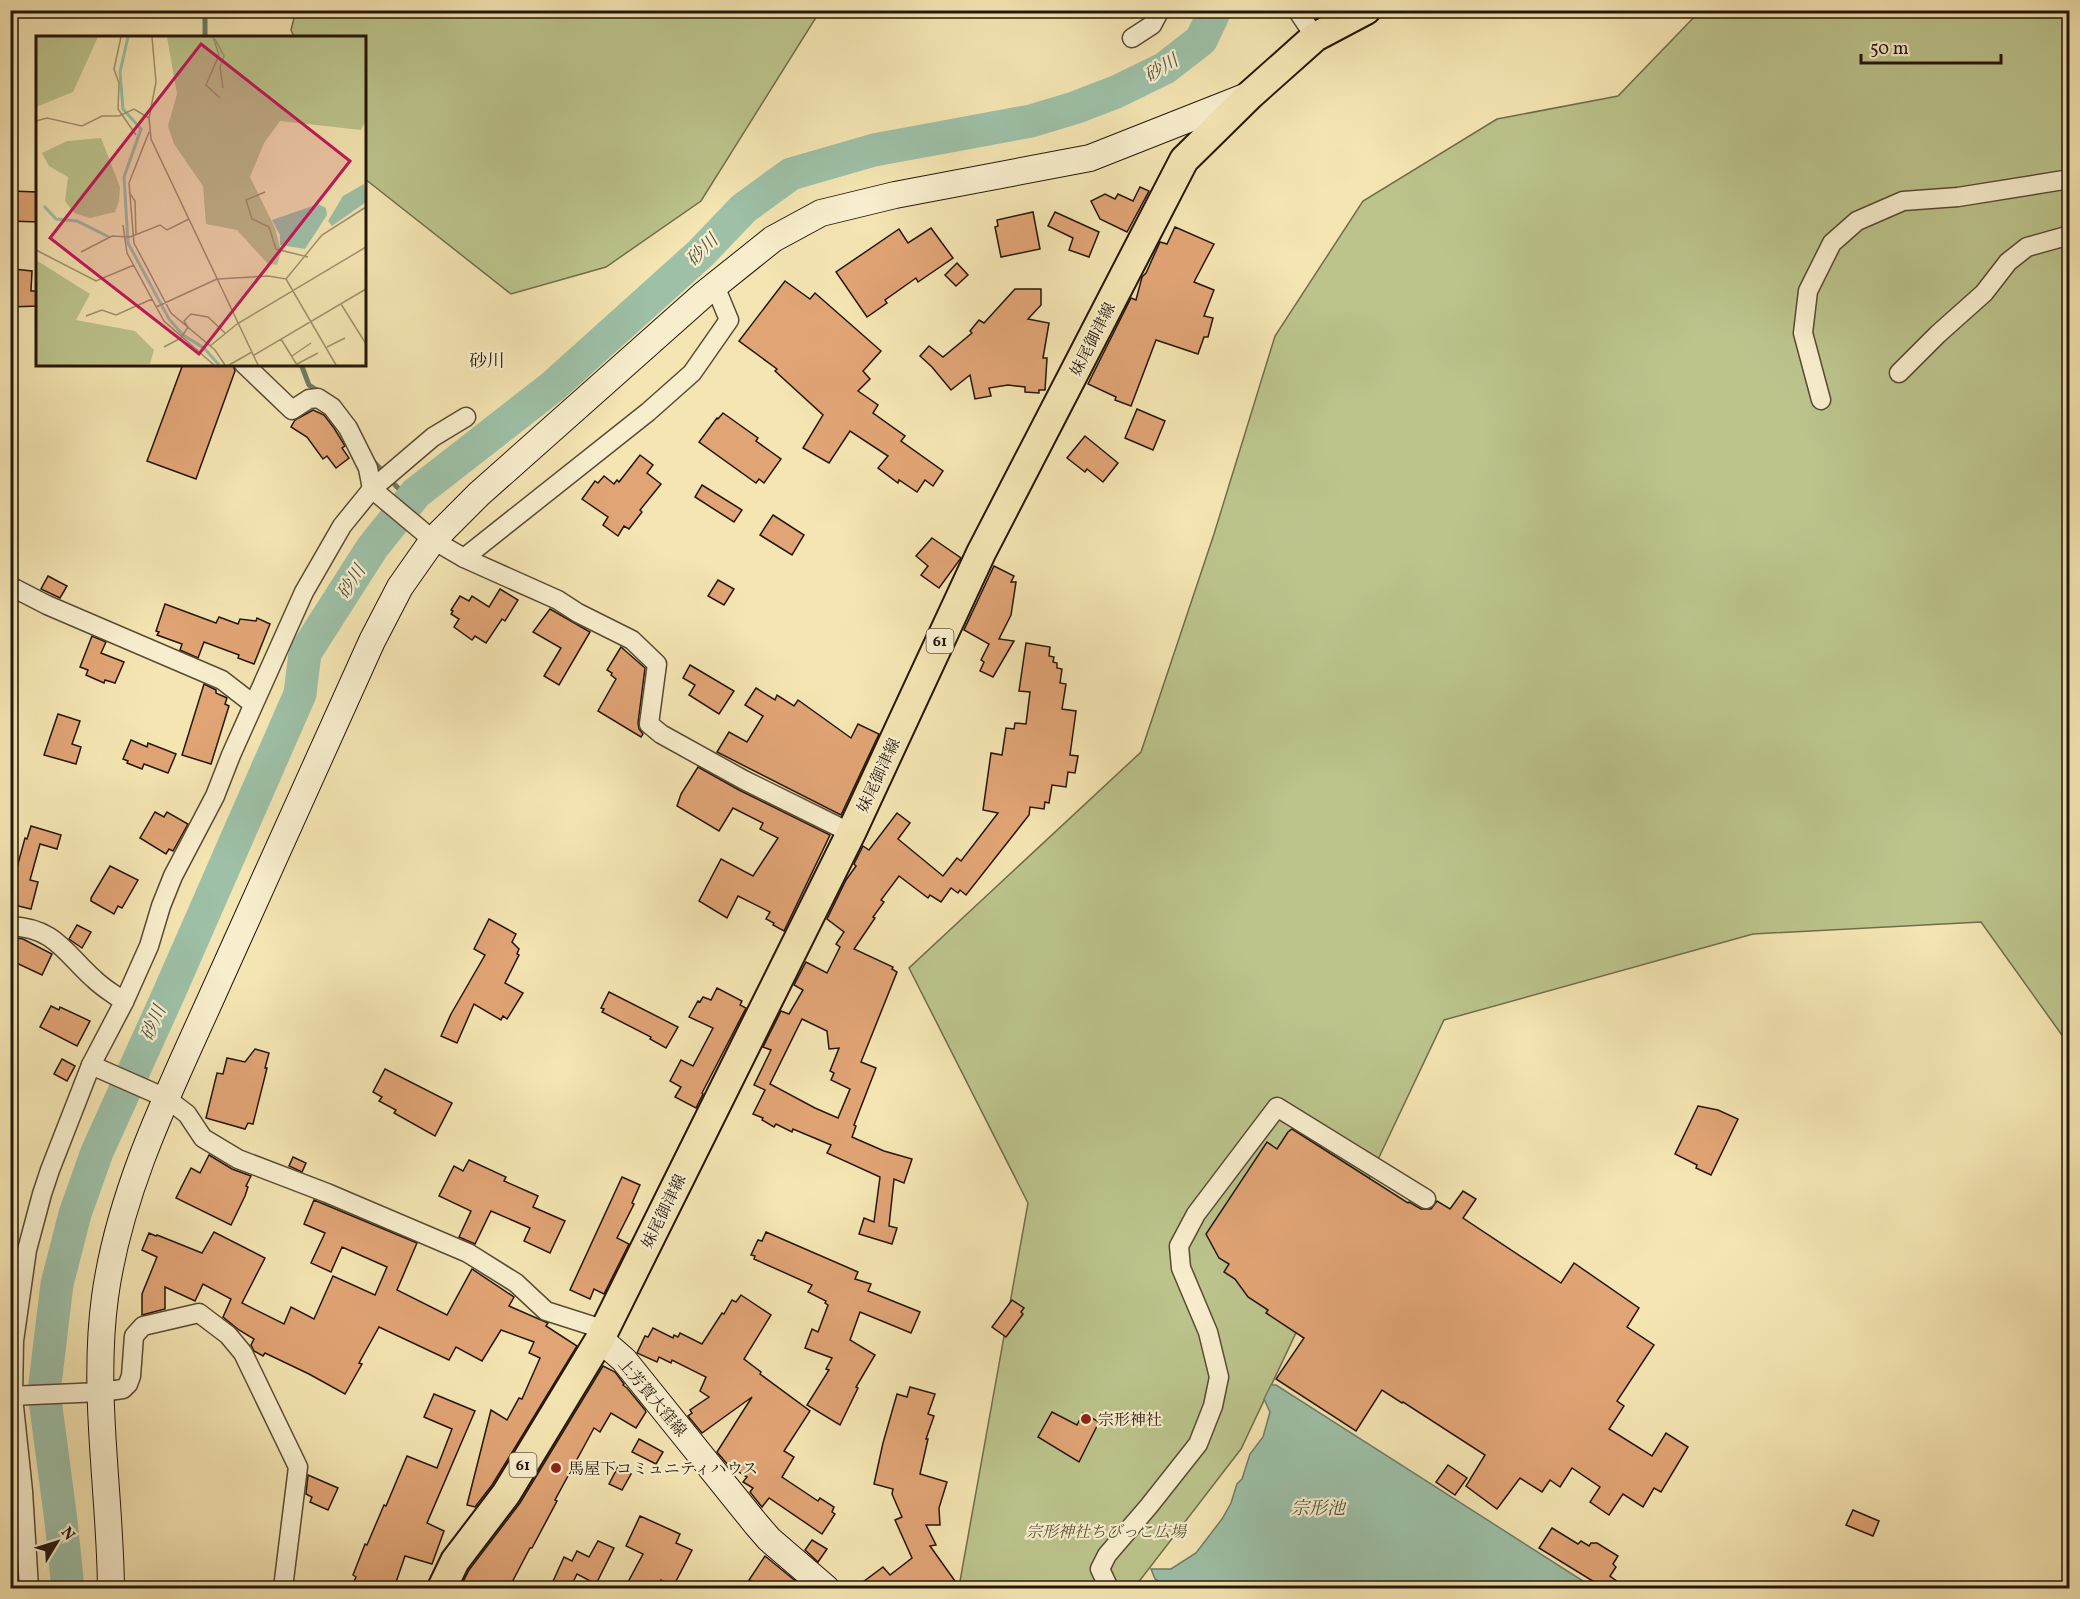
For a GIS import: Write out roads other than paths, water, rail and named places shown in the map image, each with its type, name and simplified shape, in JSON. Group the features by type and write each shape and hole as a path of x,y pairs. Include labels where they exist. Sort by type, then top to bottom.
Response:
{"main road":[{"name":"妹尾御津線","path":"442,1588 455,1561 506,1494 600,1339 851,833 981,553 1184,160 1250,95 1315,38 1366,10"}],"street":[{"path":"1132,38 1152,25 1160,10"},
{"path":"1297,10 1315,38"},
{"path":"111,1588 93,1393 105,1296 128,1196 160,1095 372,641 428,536 479,494 715,286 773,239 821,213 895,195 1090,158 1250,95"},
{"path":"1821,400 1803,333 1808,291 1832,243 1857,221 1903,201 1958,197 2070,178"},
{"path":"1899,373 1984,293 2008,262 2027,248 2070,235"},
{"path":"464,558 648,412 692,373 729,320 715,286"},
{"path":"246,366 292,410 309,399 318,398 332,407 348,428 368,468 428,536 464,558 558,600 578,613 632,640 657,664 649,724 661,734 744,780 851,833"},
{"path":"30,1588 14,1396 16,1271 42,1194 149,946 173,876 215,796 253,704 304,592 342,526 380,484 433,437 466,417"},
{"path":"10,586 222,680 253,704"},
{"path":"10,926 44,932 60,944 96,981 124,1002"},
{"path":"95,1067 160,1095 187,1114 203,1138 238,1159 327,1193 468,1253 516,1283 546,1311 592,1326 600,1339"},
{"path":"1109,1588 1100,1569 1107,1555 1198,1444 1213,1406 1219,1377 1208,1332 1181,1268 1179,1246 1197,1214 1277,1107 1426,1199"},
{"path":"14,1396 93,1393 123,1389 129,1384 134,1336 143,1326 199,1313 228,1335 243,1353 298,1467 283,1588"},
{"name":"上芳賀大窪線","path":"600,1339 624,1360 769,1539 826,1588"}],"water":[{"name":"宗形池","path":"1271,1385 1276,1385 1594,1588 1162,1588 1151,1569 1171,1569 1196,1553 1222,1519 1231,1503 1250,1454 1263,1437 1270,1412 1264,1399"}],"waterway":[{"path":"199,10 205,18 205,36"},
{"name":"砂川","path":"68,1588 44,1392 57,1284 75,1214 97,1152 300,694 305,653 372,548 416,493 552,387 701,253 744,208 791,174 874,150 1031,121 1116,92 1165,68 1201,40 1214,10"},
{"path":"302,366 309,385 320,392"},
{"path":"374,462 410,501"}],"place":[{"name":"宗形神社","path":"1086,1419"},
{"name":"馬屋下コミュニティハウス","path":"556,1468"}],"district":[{"name":"砂川","path":"487,361"}],"park label":[{"name":"宗形神社ちびっこ広場","path":"1106,1531"}]}
